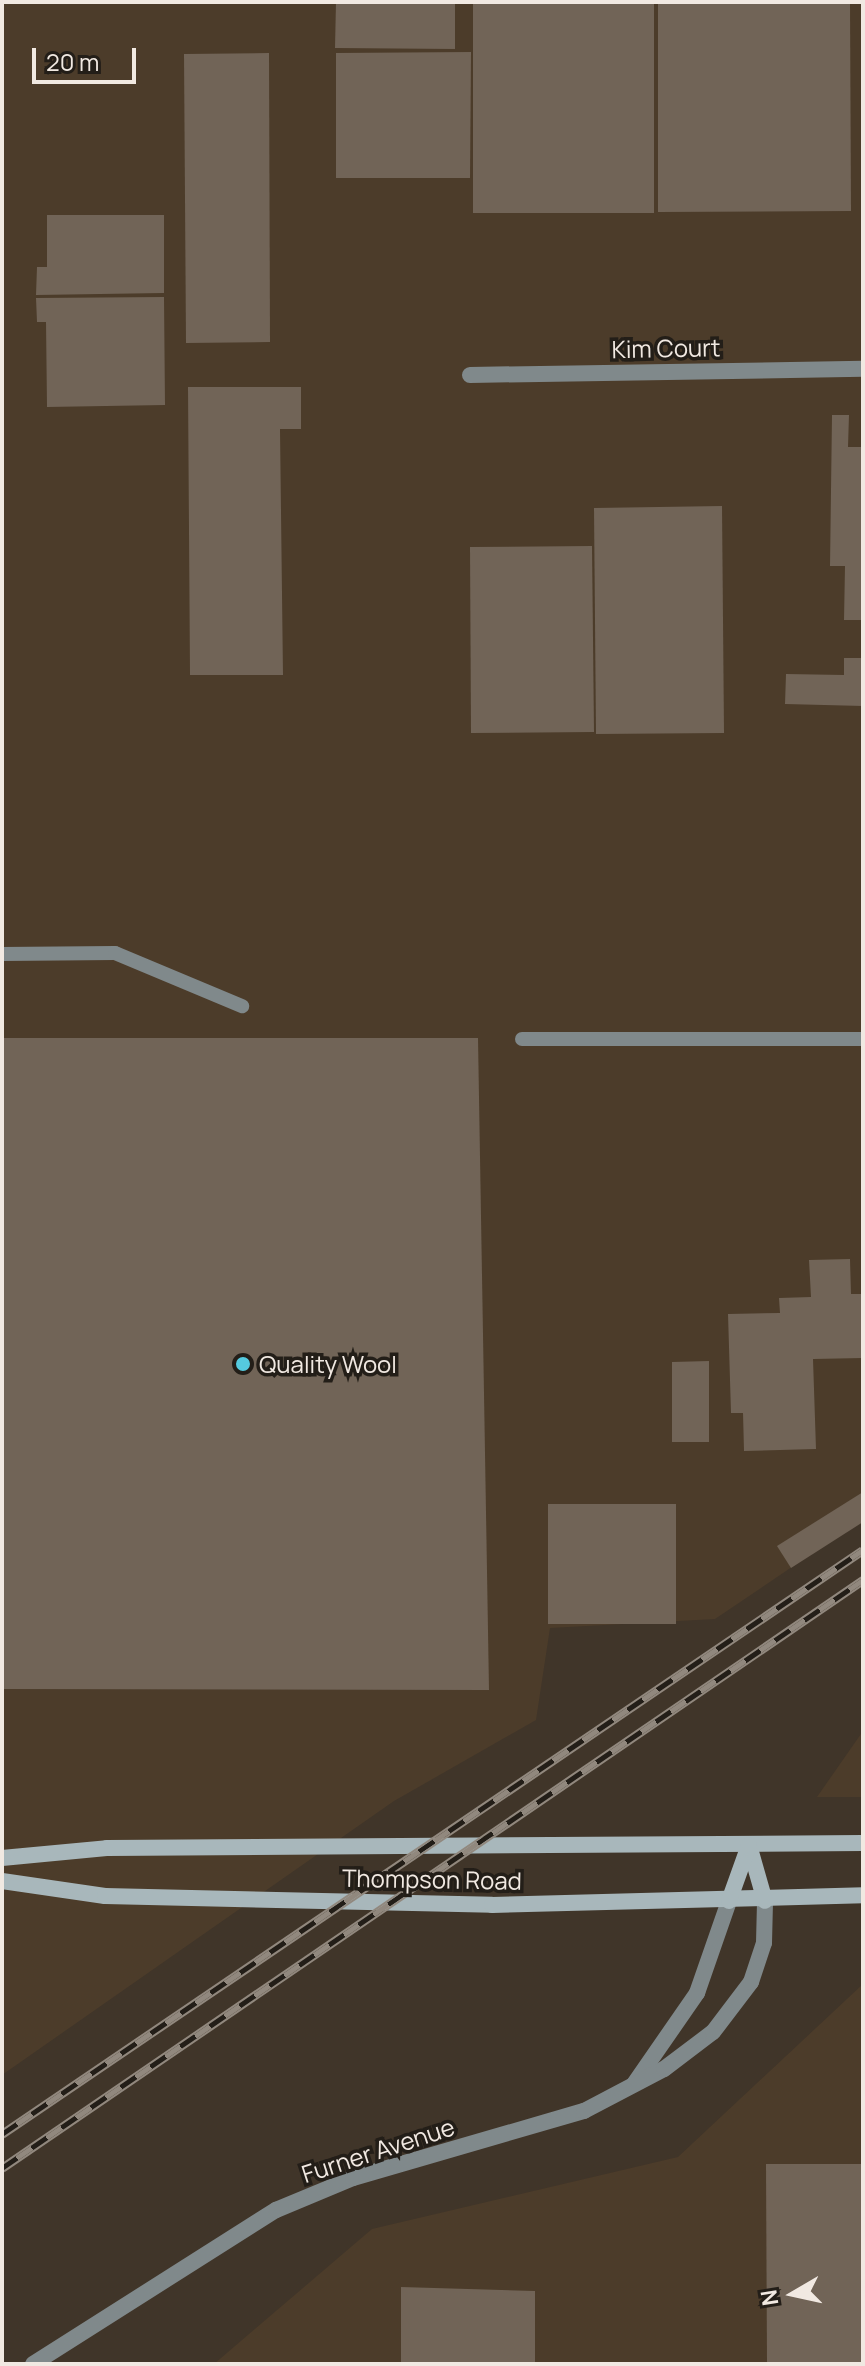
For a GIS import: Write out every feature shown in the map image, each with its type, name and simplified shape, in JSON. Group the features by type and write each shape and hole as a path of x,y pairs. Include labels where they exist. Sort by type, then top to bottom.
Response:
{"main road":[{"name":"Thompson Road","path":"2,1858 107,1848 863,1843"},
{"path":"749,1845 765,1901"},
{"path":"729,1901 749,1845"},
{"name":"Thompson Road","path":"2,1881 105,1896 328,1902 765,1901 863,1895"}],"street":[{"name":"Kim Court","path":"470,375 863,369"},
{"path":"631,2089 697,1993 729,1901"},
{"name":"Furner Avenue","path":"33,2364 276,2210 353,2178 533,2128 631,2089 684,2056 733,2009 762,1954 765,1901"}],"lane":[{"path":"2,954 115,953 242,1006"},
{"path":"522,1039 863,1039"}],"shaded area":[{"path":"2,2 863,2 863,1519 715,1619 550,1628 536,1720 394,1801 2,2075"},
{"path":"863,1731 863,1797 817,1797"},
{"path":"863,1984 863,2364 214,2364 372,2229 678,2157"}],"building":[{"path":"336,2 455,2 455,49 335,48"},
{"path":"473,2 654,2 654,213 473,213"},
{"path":"658,2 850,2 851,211 658,212"},
{"path":"471,52 470,178 336,178 336,53"},
{"path":"269,53 270,342 186,343 184,54"},
{"path":"47,215 164,215 164,293 36,295 37,267 47,267"},
{"path":"164,297 165,405 47,407 46,322 37,322 36,298"},
{"path":"188,387 301,387 301,429 280,429 283,675 190,675"},
{"path":"832,415 849,415 848,447 863,447 863,620 844,620 845,566 830,566"},
{"path":"722,506 724,733 596,734 594,508"},
{"path":"592,546 594,732 471,733 470,547"},
{"path":"844,658 863,658 863,706 785,704 786,674 844,675"},
{"name":"Quality Wool","path":"2,1038 478,1038 489,1690 2,1689"},
{"path":"850,1259 851,1294 863,1294 863,1358 813,1359 816,1449 744,1451 743,1413 731,1413 728,1314 780,1313 779,1298 811,1297 809,1260"},
{"path":"709,1361 709,1442 672,1442 672,1362"},
{"path":"863,1492 863,1522 791,1568 777,1546"},
{"path":"548,1504 676,1504 676,1624 548,1624"},
{"path":"766,2164 863,2164 863,2364 767,2364"},
{"path":"401,2287 535,2291 535,2364 401,2364"}],"railway":[{"path":"2,2134 863,1550"},
{"path":"2,2168 863,1580"}],"place":[{"name":"Quality Wool","path":"243,1364"}]}
